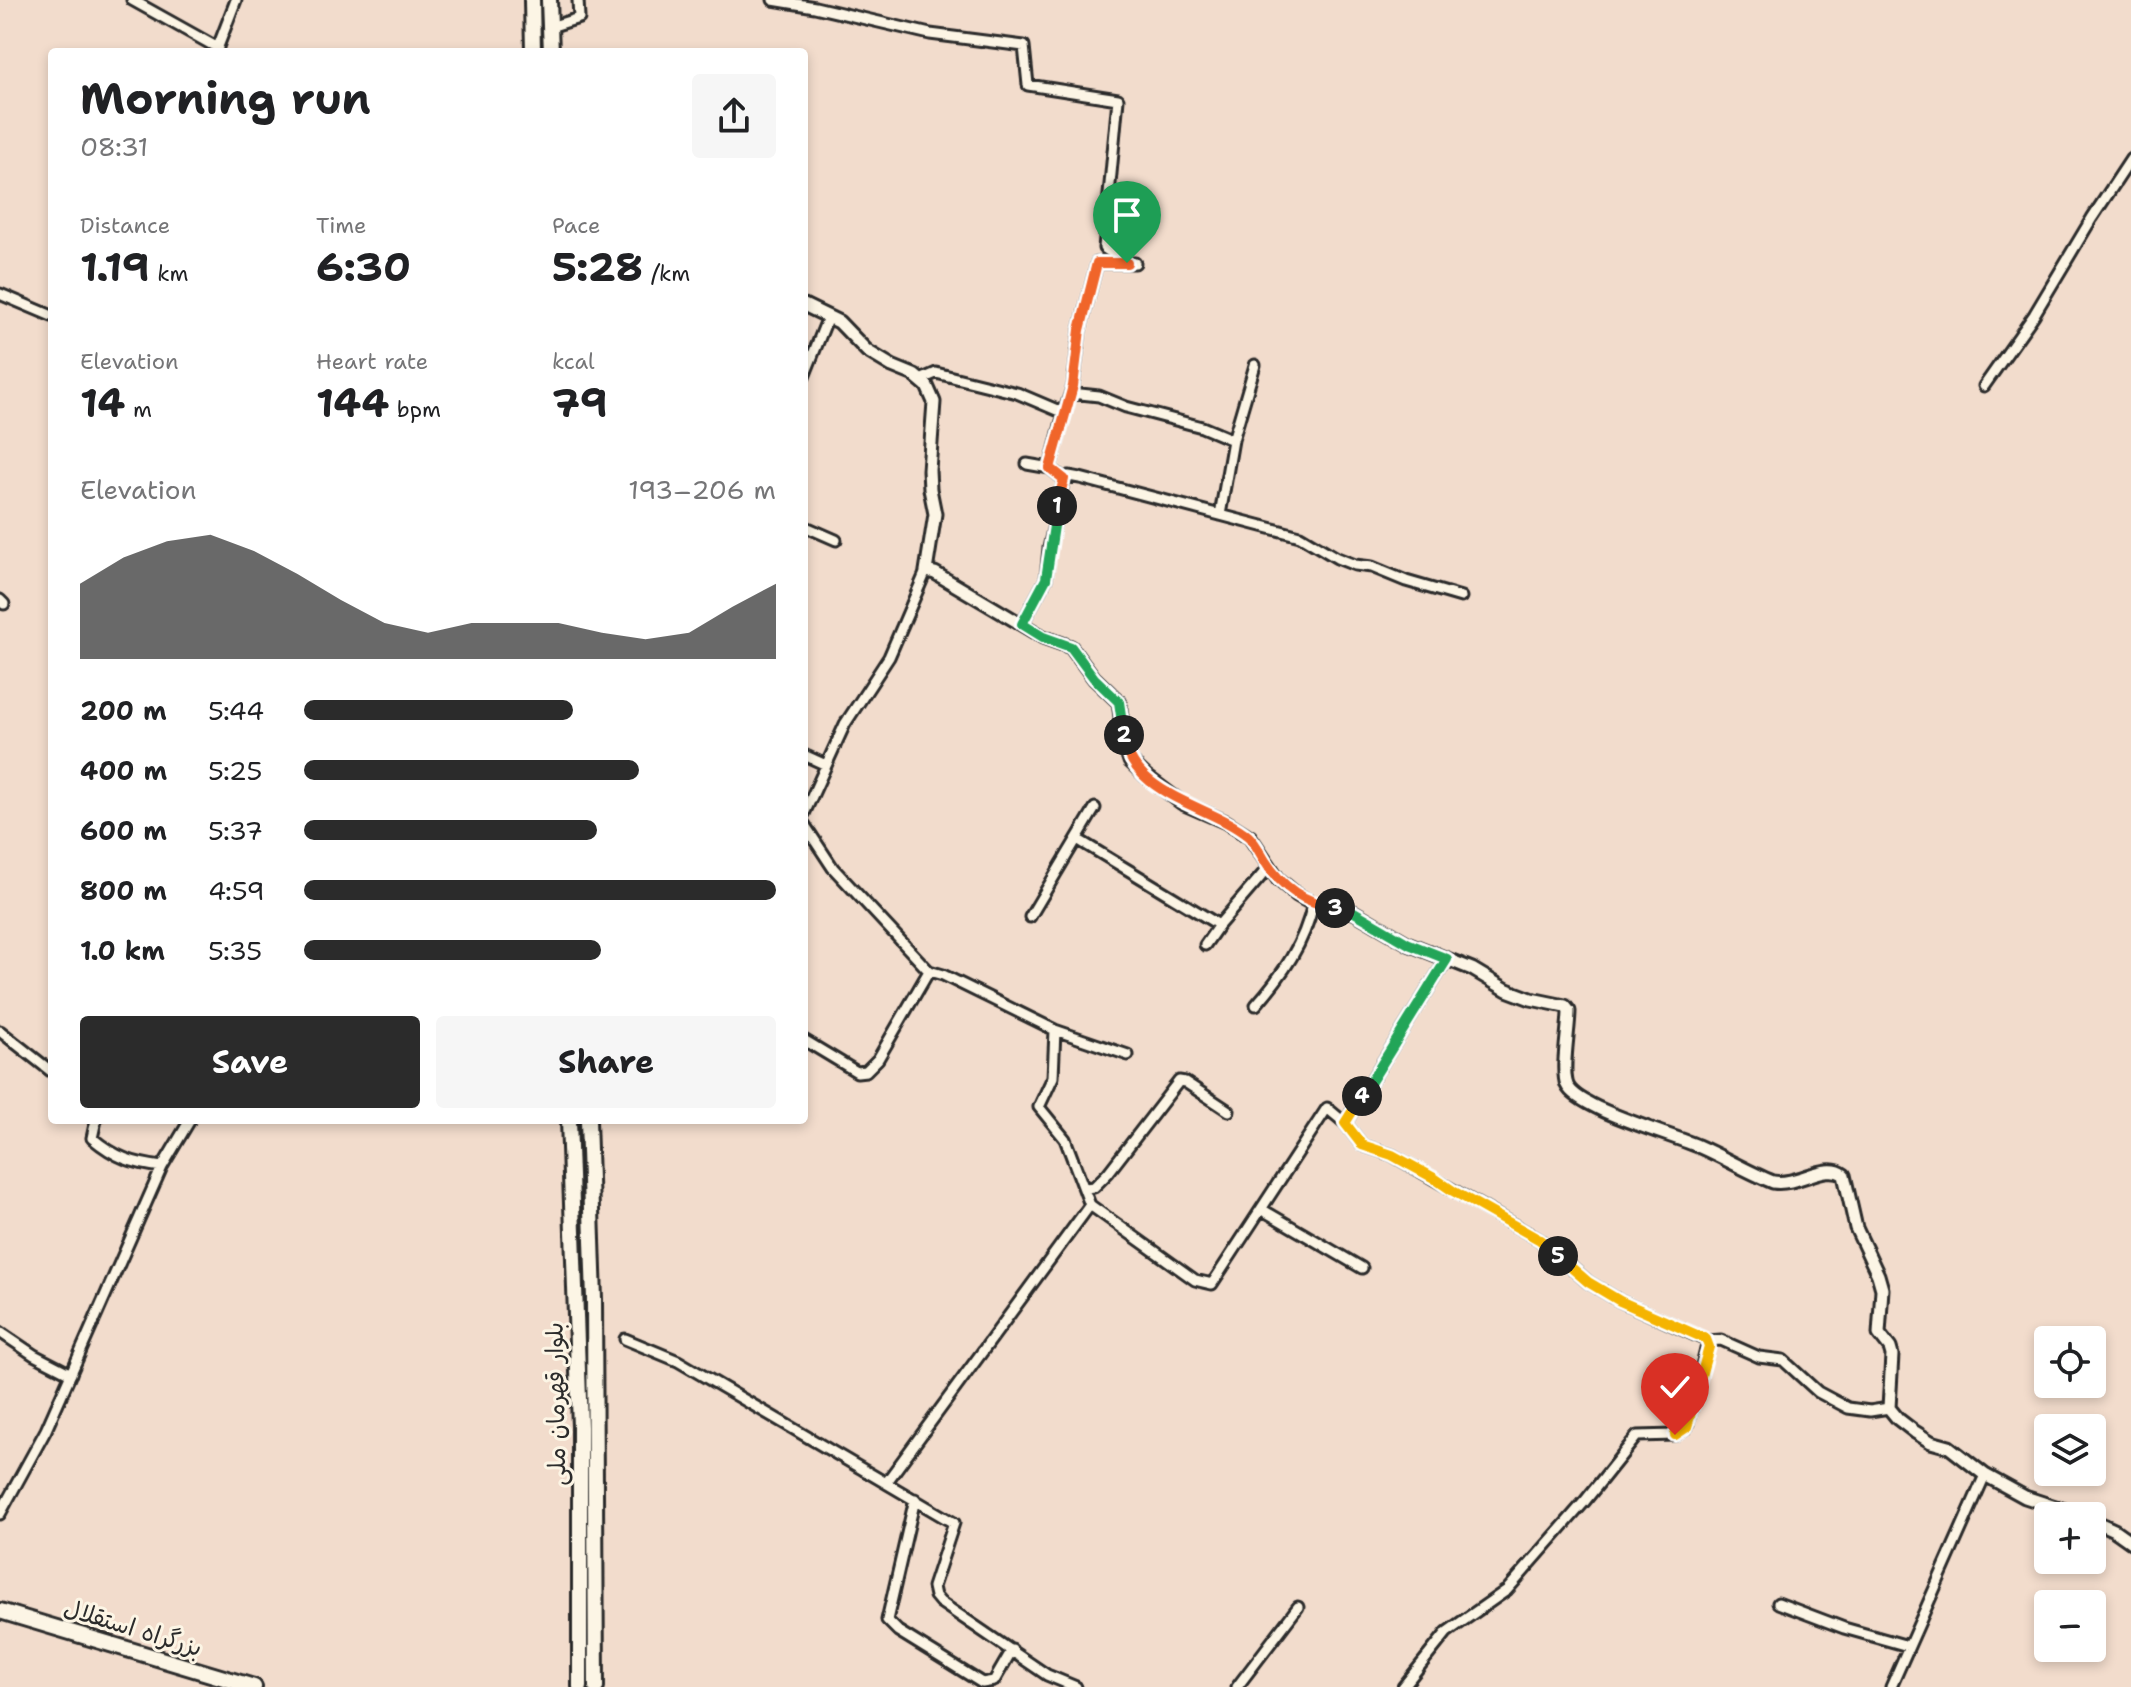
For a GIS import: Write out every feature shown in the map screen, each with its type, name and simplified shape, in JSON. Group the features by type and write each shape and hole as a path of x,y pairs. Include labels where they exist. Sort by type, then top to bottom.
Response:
{"highway":[{"path":"532,0 533,48"},
{"path":"549,0 551,48"},
{"name":"بلوار قهرمان ملی","path":"569,1124 580,1427 580,1687"},
{"name":"بلوار قهرمان ملی","path":"588,1124 594,1299 596,1687"},
{"name":"بزرگراه استقلال","path":"0,1611 254,1687"}],"street":[{"path":"132,0 214,48"},
{"path":"218,48 236,0"},
{"path":"550,27 579,18 578,0"},
{"path":"773,0 930,34 1024,46 1028,85 1118,99 1104,248 1131,263 1097,263 1080,330 1071,393 1050,468"},
{"path":"1984,386 2034,315 2131,159"},
{"path":"0,294 48,314"},
{"path":"808,307 839,322 867,351 927,386 934,402 929,470 935,514 926,571 889,657 845,724 808,805"},
{"path":"808,367 828,317"},
{"path":"1220,515 1233,440 1255,365"},
{"path":"920,380 936,373 1017,393 1064,413"},
{"path":"1071,393 1099,396 1126,407 1202,427 1233,440"},
{"path":"1027,464 1050,468 1064,479"},
{"path":"1022,624 1046,579 1049,548 1064,479 1069,476 1300,536 1355,565 1372,567 1406,581 1461,597"},
{"path":"808,528 836,540"},
{"path":"926,571 935,573 1043,637 1071,647 1094,678 1119,702 1130,761 1182,803 1226,822 1250,837 1278,879 1297,895 1313,904 1354,912 1409,944 1472,969 1507,990 1565,1006 1569,1011 1565,1076 1575,1097 1596,1108 1700,1147 1773,1182 1786,1184 1828,1169 1844,1175 1856,1228 1882,1289 1879,1334 1892,1355 1889,1408 1898,1419 1931,1442 1949,1447 1985,1475 2040,1502"},
{"path":"808,757 826,765"},
{"path":"1030,917 1095,808"},
{"path":"808,830 833,868 929,971 1055,1030 1128,1055"},
{"path":"1077,839 1219,925"},
{"path":"1205,945 1269,867"},
{"path":"1256,1005 1281,976 1300,943 1313,904"},
{"path":"1345,1123 1447,959"},
{"path":"808,1042 857,1072 866,1071 878,1059 929,971"},
{"path":"1055,1030 1053,1077 1039,1107 1065,1139 1090,1205 1195,1280 1212,1284 1327,1108 1345,1123 1362,1145 1392,1155 1540,1240 1588,1282 1620,1301 1708,1341 1721,1340 1759,1357 1783,1360 1818,1392 1848,1408 1870,1411 1889,1408"},
{"path":"0,1031 48,1069"},
{"path":"1085,1188 1094,1187 1108,1173 1179,1081 1229,1111"},
{"path":"95,1124 92,1138 110,1152 134,1163 162,1167"},
{"path":"0,1514 46,1430 162,1167 188,1124"},
{"path":"886,1483 1090,1205"},
{"path":"1261,1209 1362,1268"},
{"path":"0,1332 34,1355 71,1374"},
{"path":"625,1339 678,1361 954,1523 933,1587 935,1596 1047,1675 1076,1687"},
{"path":"1403,1687 1447,1632 1507,1590 1637,1436 1675,1435 1687,1427 1708,1341"},
{"path":"1891,1687 1985,1475"},
{"path":"915,1499 887,1620 898,1631 982,1683 994,1681 1012,1650"},
{"path":"2106,1526 2131,1542"},
{"path":"1778,1603 1844,1628 1908,1646"},
{"path":"1237,1687 1298,1607"}],"route":[{"path":"1127,263 1097,263 1080,330 1073,386 1050,468 1064,479 1049,548 1046,579 1022,624 1043,637 1071,647 1094,678 1119,702 1130,761 1146,776 1182,803 1226,822 1250,837 1278,879 1297,895 1313,904 1354,912 1409,944 1447,959 1345,1123 1362,1145 1392,1155 1540,1240 1588,1282 1620,1301 1706,1339 1709,1347 1687,1427 1675,1435"}]}
